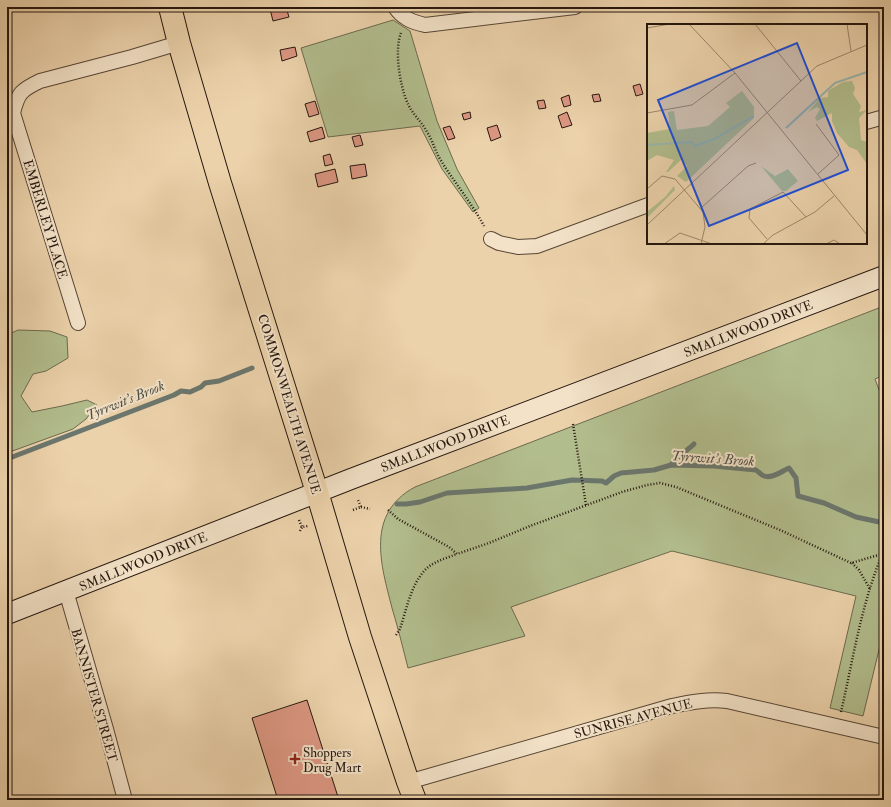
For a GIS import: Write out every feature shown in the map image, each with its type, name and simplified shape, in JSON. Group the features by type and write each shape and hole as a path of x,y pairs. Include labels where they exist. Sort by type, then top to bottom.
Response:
{"main road":[{"name":"COMMONWEALTH AVENUE","path":"170,7 178,43 317,492 360,637 411,791"}],"street":[{"path":"394,7 402,16 424,25 575,7"},
{"name":"EMBERLEY PLACE","path":"78,323 13,113 17,98 26,88 40,81 132,57 178,43"},
{"path":"867,122 884,117"},
{"path":"491,239 513,246 537,246 647,205"},
{"name":"SMALLWOOD DRIVE","path":"7,614 317,492 884,276"},
{"name":"BANNISTER STREET","path":"66,591 106,729 124,800"},
{"name":"SUNRISE AVENUE","path":"411,791 672,706 701,700 714,699 727,701 884,737"}],"path":[{"path":"409,20 401,32 398,45 402,82 408,104 425,128 441,161 472,205 491,239"},
{"path":"573,424 586,505"},
{"path":"396,635 400,629 422,573 436,563 586,505 647,485 665,484 769,526 852,563 859,570 870,588"},
{"path":"358,500 361,507"},
{"path":"353,510 361,507 370,509"},
{"path":"388,510 398,519 449,547 457,554"},
{"path":"299,520 302,527"},
{"path":"300,531 302,527 310,525"},
{"path":"852,563 883,553"},
{"path":"838,726 858,634 870,588 883,553"}],"green space":[{"path":"393,20 410,31 437,121 457,169 479,208 473,212 442,169 420,126 328,137 301,48"},
{"path":"884,306 884,375 875,379 884,403 884,629 863,716 830,708 856,596 672,551 511,607 525,636 408,668 388,592 381,558 383,526 389,511 399,498 415,487"},
{"path":"18,330 50,331 67,337 68,358 46,371 33,374 21,396 32,412 87,400 97,405 86,419 73,429 7,453 7,335"}],"building":[{"path":"286,7 289,17 273,21 270,9"},
{"path":"295,47 297,56 282,61 280,50"},
{"path":"640,84 643,94 636,96 633,86"},
{"path":"599,94 601,101 594,102 592,95"},
{"path":"569,95 571,105 564,107 561,98"},
{"path":"544,100 546,108 539,109 537,101"},
{"path":"315,101 319,114 309,117 305,104"},
{"path":"470,112 471,118 464,120 462,114"},
{"path":"567,112 572,125 562,128 558,116"},
{"path":"497,125 501,137 491,141 487,128"},
{"path":"450,126 455,138 448,140 443,128"},
{"path":"322,127 325,138 310,142 307,132"},
{"path":"360,135 363,145 355,147 352,137"},
{"path":"330,154 333,164 325,166 323,156"},
{"path":"365,164 367,176 352,179 350,166"},
{"path":"335,169 338,182 318,187 315,174"},
{"name":"Shoppers Drug Mart","path":"307,700 339,800 278,800 252,718"}],"waterway":[{"name":"Tyrrwit's Brook","path":"7,459 181,391 190,392 201,387 205,383 219,381 252,368"},
{"path":"671,465 694,444"},
{"name":"Tyrrwit's Brook","path":"397,504 420,502 447,493 527,488 572,480 602,481 606,483 614,476 621,473 654,470 671,465 714,466 756,470 763,476 767,477 774,476 789,468 796,478 798,496 824,503 856,517 884,523"}],"place":[{"name":"Shoppers Drug Mart","path":"295,759"}]}
